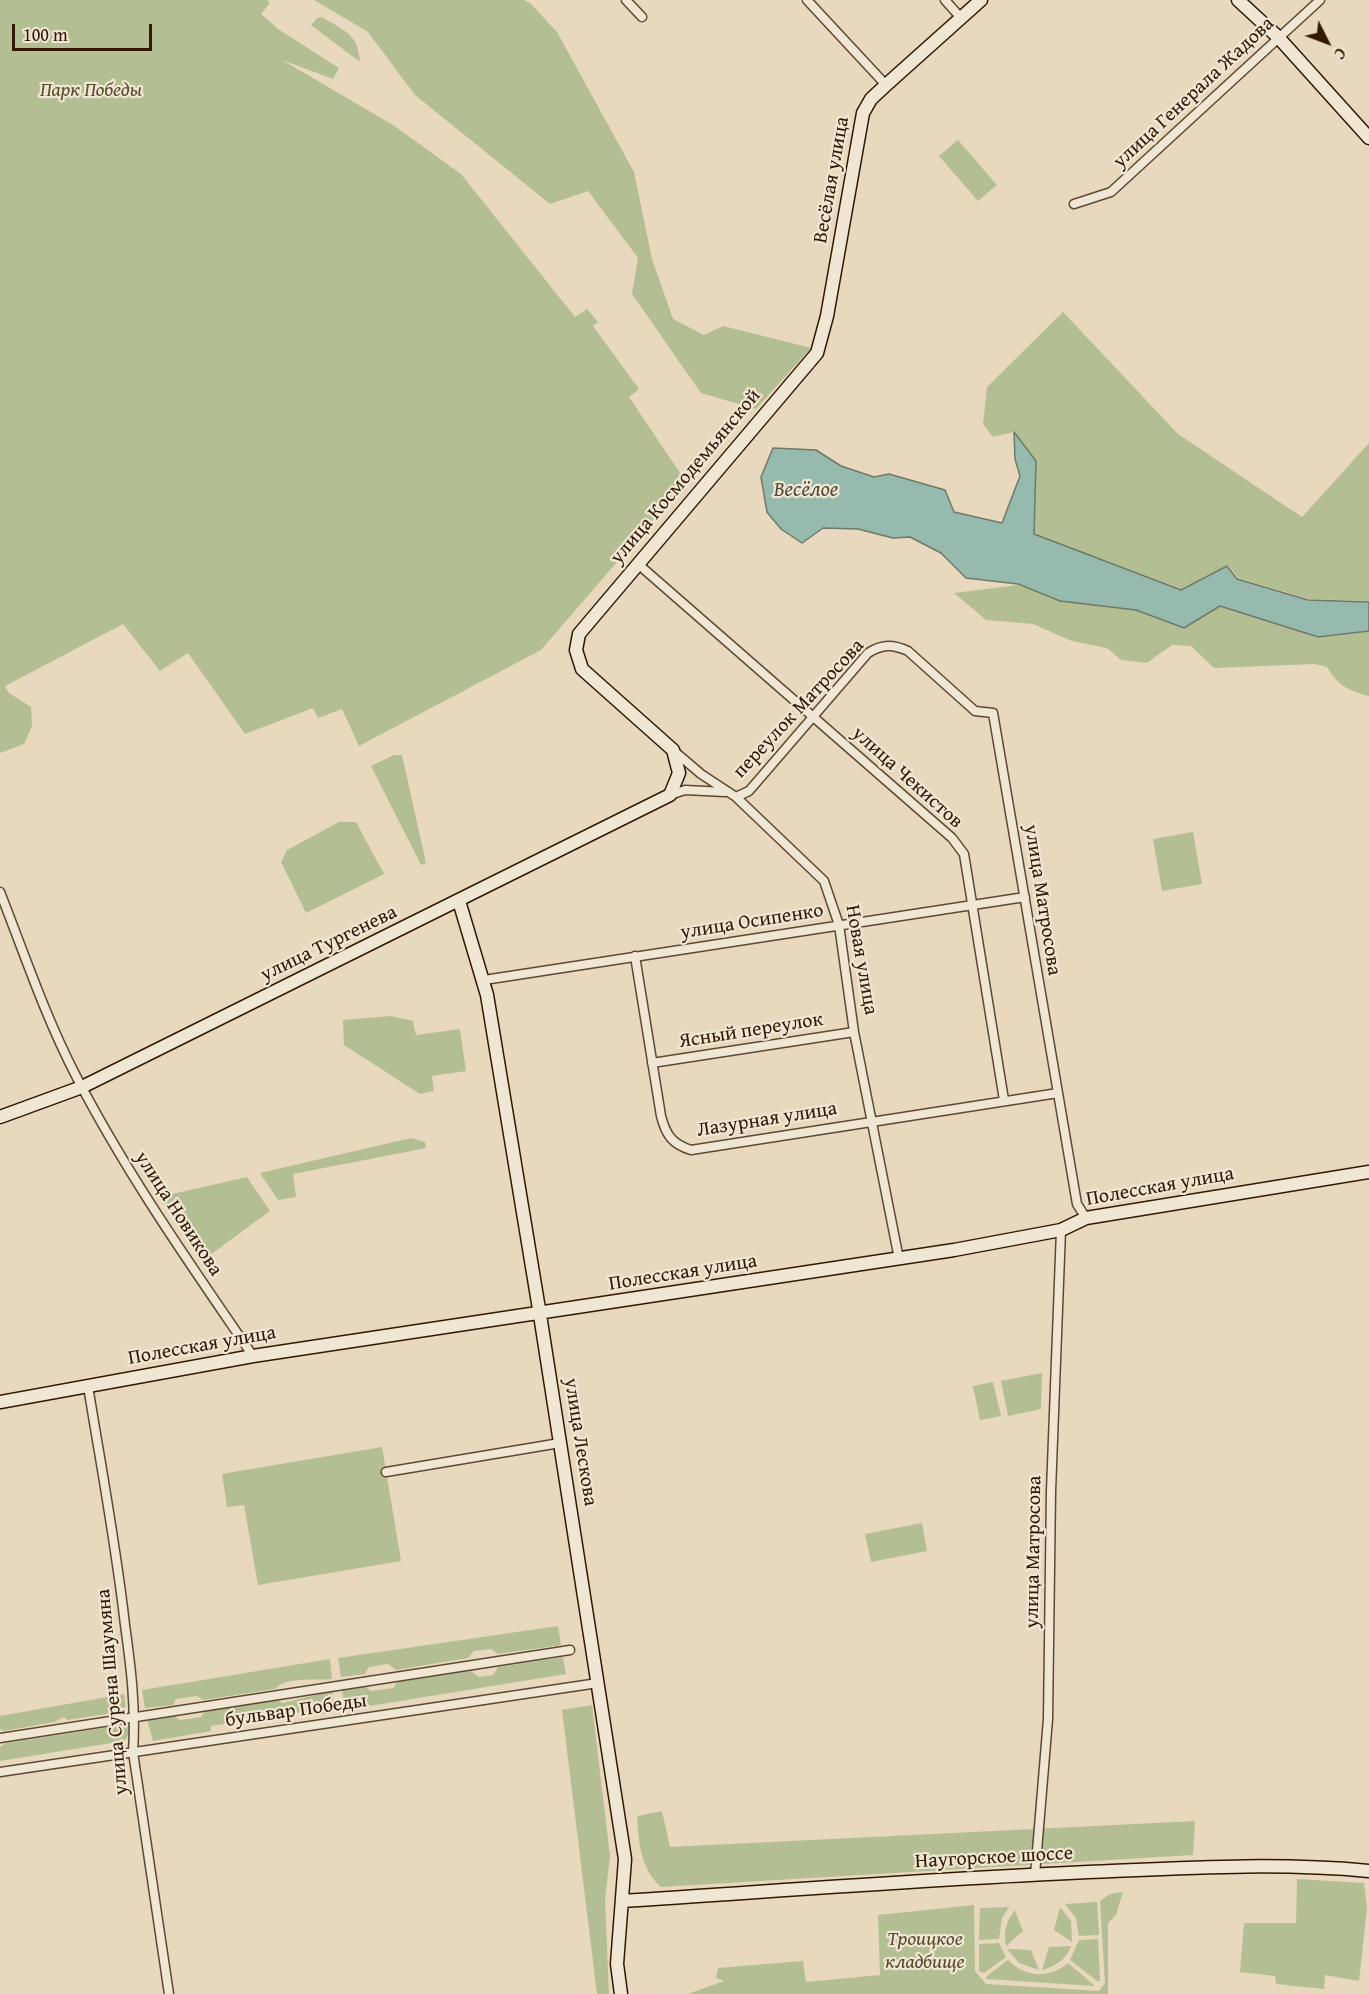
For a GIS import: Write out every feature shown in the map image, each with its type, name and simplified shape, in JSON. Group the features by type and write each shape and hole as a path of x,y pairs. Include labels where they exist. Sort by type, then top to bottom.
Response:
{"main road":[{"name":"Весёлая улица","path":"821,345 863,113 871,99 981,0"},
{"path":"1238,0 1278,37 1369,138"},
{"name":"улица Космодемьянской","path":"579,634 818,353 821,345"},
{"name":"Новая улица","path":"579,634 576,650 582,669 673,750"},
{"path":"670,795 679,773 673,750"},
{"name":"улица Тургенева","path":"0,1117 82,1087 670,795"},
{"name":"улица Лескова","path":"459,901 484,980 540,1314 625,1859 617,1964 621,1994"},
{"name":"Полесская улица","path":"0,1402 253,1356 899,1259 1061,1230 1086,1218 1369,1172"},
{"name":"Наугорское шоссе","path":"622,1901 1246,1864 1292,1864 1369,1870"}],"street":[{"path":"626,0 642,17"},
{"path":"807,0 886,85"},
{"path":"945,0 961,18"},
{"name":"улица Генерала Жадова","path":"1074,204 1110,192 1320,0"},
{"name":"улица Чекистов","path":"638,564 952,838 964,854 970,905 1004,1100"},
{"name":"переулок Матросова","path":"736,797 749,791 868,653 886,646"},
{"name":"улица Матросова","path":"886,646 896,646 908,651 975,711 993,713 1077,1204 1086,1218"},
{"name":"Новая улица","path":"673,750 725,792 736,797 824,881 839,925 854,1032 899,1259"},
{"path":"670,795 685,790 725,792"},
{"name":"улица Новикова","path":"0,892 46,1010 82,1087 136,1185 253,1356"},
{"name":"улица Осипенко","path":"484,980 1025,897"},
{"name":"Лазурная улица","path":"635,956 664,1128 677,1146 691,1150 872,1120 1058,1093"},
{"name":"Ясный переулок","path":"652,1063 854,1032"},
{"name":"улица Матросова","path":"1035,1875 1048,1719 1051,1491 1061,1230"},
{"name":"улица Сурена Шаумяна","path":"88,1386 121,1592 136,1716 133,1752 169,1994"},
{"path":"386,1472 560,1443"},
{"name":"бульвар Победы","path":"0,1738 570,1650"},
{"name":"бульвар Победы","path":"0,1772 598,1683"}],"green space":[{"name":"Парк Победы","path":"0,0 267,0 270,3 261,14 278,29 339,68 333,79 282,60 393,125 461,174 575,317 587,309 598,322 593,326 639,389 629,397 686,482 541,650 359,746 342,709 318,718 313,708 245,734 188,653 160,671 123,624 5,686 9,693 31,707 32,726 24,744 0,753"},
{"path":"314,0 524,0 531,4 557,32 634,172 652,259 673,319 704,335 723,326 811,348 756,409 701,393 632,294 638,258 588,191 550,204 415,95 368,32"},
{"path":"322,17 353,39 359,52 360,62 311,25 317,18"},
{"path":"958,140 997,185 978,201 939,156"},
{"path":"1063,312 1178,434 1302,517 1369,443 1369,601 1309,599 1238,578 1228,565 1181,589 1034,534 1036,461 1014,432 993,437 983,424 987,387"},
{"path":"1018,585 1059,601 1136,610 1184,629 1220,606 1318,638 1369,631 1369,696 1344,686 1327,667 1315,664 1214,668 1191,646 1172,645 1147,663 1121,660 1107,648 1072,641 1033,624 986,620 954,593"},
{"path":"394,755 402,755 426,863 421,865 371,766"},
{"path":"339,822 356,822 384,874 306,913 281,862 287,850"},
{"path":"1193,832 1202,884 1162,891 1153,839"},
{"path":"391,1016 413,1021 416,1035 460,1029 466,1071 432,1076 434,1091 420,1094 344,1045 343,1020"},
{"path":"411,1138 425,1142 426,1148 293,1174 296,1197 278,1200 260,1173"},
{"path":"247,1177 270,1211 203,1260 159,1197"},
{"path":"1042,1373 1041,1409 1008,1416 1001,1381"},
{"path":"993,1382 1001,1416 980,1420 973,1386"},
{"path":"382,1447 401,1561 258,1585 244,1505 227,1507 222,1474"},
{"path":"922,1523 927,1551 871,1562 865,1534"},
{"path":"558,1626 561,1645 498,1654 491,1649 474,1651 468,1658 396,1670 388,1664 369,1667 365,1674 341,1677 338,1658"},
{"path":"563,1657 566,1674 345,1710 342,1690 365,1686 371,1691 394,1688 397,1682 471,1671 479,1677 493,1675 498,1667"},
{"path":"330,1659 332,1679 286,1682 275,1689 203,1700 197,1696 176,1699 173,1705 145,1708 142,1690"},
{"path":"332,1691 335,1712 310,1716 303,1712 211,1726 211,1731 153,1741 147,1719 174,1716 180,1720 201,1717 206,1710 277,1700 283,1703"},
{"path":"124,1694 126,1711 67,1720 64,1717 54,1722 4,1731 0,1729 0,1716"},
{"path":"592,1705 610,1856 605,1900 609,1994 597,1994 562,1710"},
{"path":"130,1724 129,1734 124,1741 0,1761 0,1747 6,1743"},
{"path":"662,1811 670,1847 1195,1821 1193,1855 661,1887 654,1880 645,1863 640,1845 637,1816"},
{"path":"1297,1879 1364,1883 1367,1908 1359,1981 1325,1975 1324,1989 1276,1984 1275,1976 1240,1972 1244,1923 1296,1923"},
{"name":"Троицкое кладбище","path":"1123,1892 1116,1915 1108,1923 1108,1994 688,1994 724,1981 716,1978 718,1968 803,1961 806,1982 880,1975 878,1915 974,1905 975,1971 986,1984 1099,1991 1105,1983 1100,1901 1110,1894"},
{"path":"1097,1902 1099,1935 1079,1936 1076,1918 1065,1904"},
{"path":"1009,1907 1002,1918 999,1939 979,1940 980,1908"},
{"path":"1060,1907 1071,1921 1072,1942 1054,1930"},
{"path":"1015,1910 1023,1931 1006,1946 1006,1927"},
{"path":"1098,1939 1100,1981 1070,1960 1079,1940"},
{"path":"999,1943 1006,1957 984,1973 979,1971 979,1944"},
{"path":"1071,1946 1060,1962 1042,1970 1049,1947"},
{"path":"1007,1949 1031,1950 1039,1970 1019,1963"},
{"path":"1008,1960 1022,1970 1038,1974 1053,1972 1068,1963 1095,1986 986,1979"}],"water":[{"name":"Весёлое","path":"1014,432 1036,461 1034,534 1181,590 1227,566 1237,579 1308,600 1369,602 1369,631 1318,637 1220,606 1184,628 1136,610 1060,601 1018,584 966,578 941,553 910,537 893,538 858,529 823,528 802,543 781,529 767,512 761,477 773,448 816,450 841,466 874,477 889,474 945,490 954,512 1002,523 1020,476 1015,459"}]}
